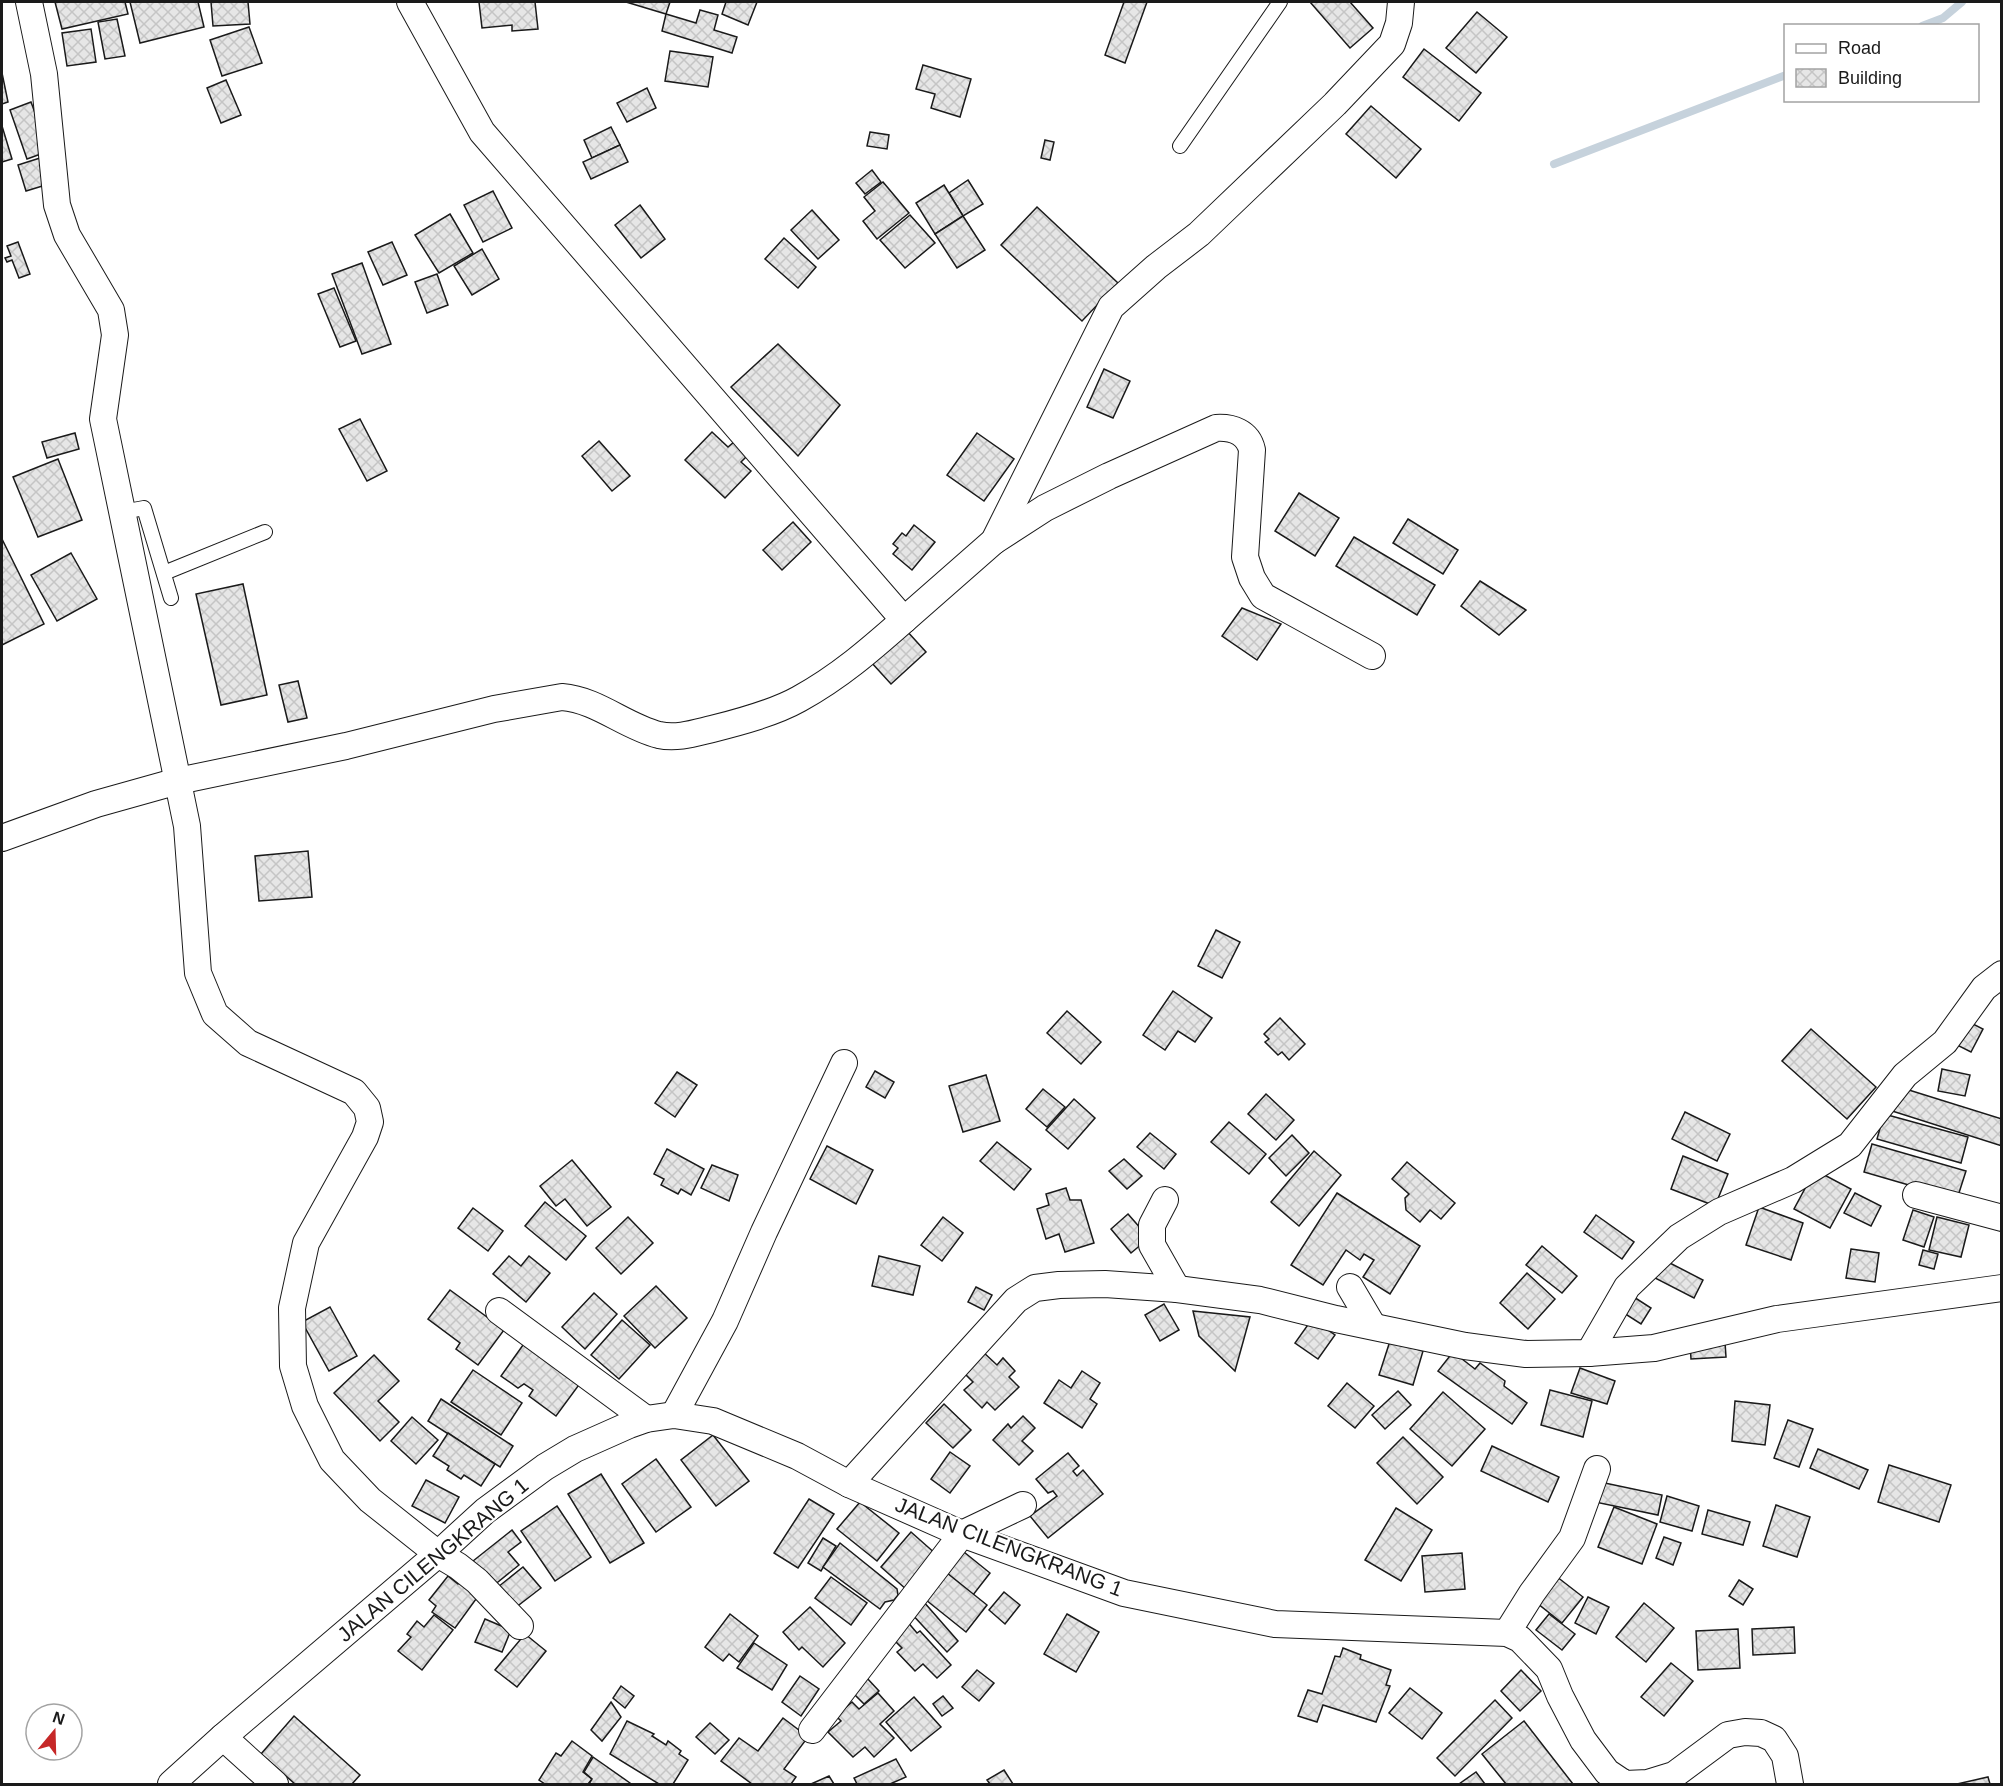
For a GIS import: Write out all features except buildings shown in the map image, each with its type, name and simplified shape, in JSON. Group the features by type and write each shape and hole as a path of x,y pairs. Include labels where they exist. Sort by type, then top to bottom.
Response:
{"street":[{"path":"29,2 44,74 57,205 67,236 111,310 115,335 103,419 187,826 198,973 215,1014 249,1043 354,1092 367,1108 370,1122 365,1137 306,1243 292,1308 293,1366 305,1407 332,1460 370,1500 438,1554 477,1581 520,1626"},
{"path":"410,2 482,132 904,620"},
{"path":"994,541 1111,307 1156,267 1199,234 1335,104 1392,44 1399,23 1401,2"},
{"path":"2,838 96,804 178,781 346,746 494,709 562,697 590,703 641,729 660,735 679,737 743,721 797,701 856,663 994,541 1045,508 1108,476 1216,428 1238,431 1250,442 1252,450 1245,557 1252,578 1263,596 1372,656"},
{"path":"1589,1353 1627,1287 1679,1237 1719,1212 1793,1180 1850,1144 1905,1075 1945,1042 1984,988 2001,974"},
{"path":"674,1415 725,1321 844,1064"},
{"path":"1917,1196 2001,1218"},
{"path":"1165,1200 1152,1225 1152,1245 1177,1289"},
{"path":"849,1484 1016,1300 1035,1288 1105,1284 1177,1289 1260,1300 1465,1346 1527,1354 1589,1353 1653,1348 1777,1319 2001,1288"},
{"path":"1350,1287 1373,1326"},
{"path":"499,1311 646,1419"},
{"name":"JALAN CILENGKRANG 1","path":"171,1785 223,1737 438,1554 485,1511 545,1467 611,1431 646,1419 674,1415 713,1421 797,1456 849,1484 962,1534 1124,1593 1275,1624 1507,1633"},
{"path":"1597,1469 1572,1538 1532,1593 1507,1633 1520,1639 1549,1669 1583,1740 1607,1772 1625,1784 1648,1783 1674,1775 1728,1735 1745,1732 1761,1733 1774,1739 1785,1756 1792,1784"},
{"path":"812,1730 962,1534 1023,1505"},
{"path":"223,1737 275,1785"}],"lane":[{"path":"1180,146 1280,2"},
{"path":"122,512 144,508 171,597"},
{"path":"164,573 265,532"}],"waterway":[{"path":"1927,24 1943,18 1962,2"},
{"path":"1554,164 1784,76"}]}
